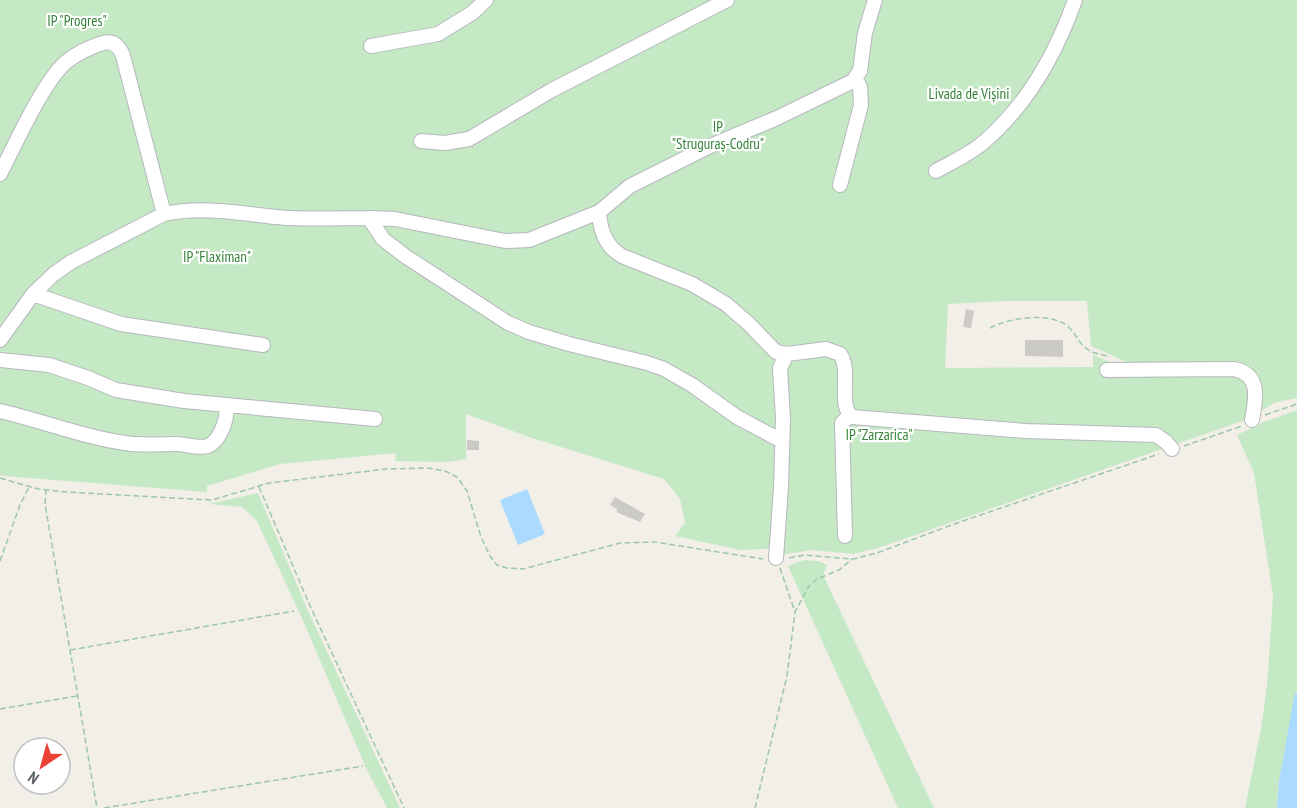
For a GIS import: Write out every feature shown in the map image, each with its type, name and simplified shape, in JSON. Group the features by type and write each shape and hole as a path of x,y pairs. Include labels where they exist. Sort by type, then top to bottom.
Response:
{"street":[{"path":"371,46 438,34 472,13 486,0"},
{"path":"421,141 445,143 469,139 552,90 727,0"},
{"path":"0,340 33,294 63,268 164,213 210,210 277,217 395,219 505,241 539,237 563,225 599,212 630,186 708,147 856,79 862,66 865,33 875,0"},
{"path":"936,171 982,144 1020,105 1053,54 1075,0"},
{"path":"0,174 33,111 64,64 89,49 108,42 116,44 121,50 164,213"},
{"path":"840,185 861,105 860,87 856,79"},
{"path":"599,212 600,223 610,247 618,254 692,284 726,304 749,324 774,351 788,354 826,349 840,354 844,362 846,409 850,416 921,424 1026,431 1156,435 1172,449"},
{"path":"369,218 383,239 405,256 508,323 569,344 664,369 737,417 782,441"},
{"path":"33,294 121,324 263,345"},
{"path":"776,558 782,441 780,368 788,354"},
{"path":"0,360 49,365 116,390 227,406 375,419"},
{"path":"1110,365 1243,371 1250,375 1256,387 1252,420"},
{"path":"0,411 124,443 205,447 212,443 220,432 227,413 227,406"},
{"path":"844,536 842,423 850,416"}],"path":[{"path":"990,328 999,323 1025,318 1052,318 1065,323 1086,349 1110,365"},
{"path":"0,478 46,489 119,496 212,500 269,483 386,469 428,468 445,471 457,477 467,491 481,537 490,556 498,565 507,568 523,569 620,543 655,542 760,559 804,555 853,559 877,553 954,524 1225,433 1252,420 1297,404"},
{"path":"259,486 311,608 404,808"},
{"path":"0,561 30,487"},
{"path":"46,489 45,504 97,808"},
{"path":"776,558 795,612"},
{"path":"755,808 787,676 795,612 809,586 817,579 839,570 853,559"},
{"path":"70,650 294,611"},
{"path":"0,709 78,696"},
{"path":"104,808 363,766"}],"green space":[{"path":"0,0 1297,0 1297,398 1274,403 1259,412 1251,371 1133,365 1091,346 1087,301 948,304 945,368 1093,367 1093,355 1125,368 1236,374 1251,388 1248,419 878,548 853,554 812,550 781,555 783,548 740,550 675,536 685,523 680,499 664,479 529,437 466,414 466,459 447,462 395,461 396,453 280,464 207,486 207,492 0,475"},
{"path":"1297,410 1297,688 1279,781 1277,808 1245,808 1267,687 1273,596 1254,473 1237,435"},
{"path":"258,493 308,611 400,808 387,808 367,770 301,616 257,521 242,507 209,504"},
{"path":"804,560 818,561 827,565 823,575 934,808 898,808 788,566"}],"water":[{"path":"527,489 545,534 518,545 500,500"},
{"path":"1295,693 1297,693 1297,808 1277,808 1279,781"}],"building":[{"path":"966,309 974,311 971,328 963,327"},
{"path":"1025,340 1063,340 1063,357 1025,356"},
{"path":"467,440 479,441 479,450 467,450"},
{"path":"615,497 645,514 640,522 616,512 618,510 610,505"}],"park label":[{"name":"IP \"Progres\"","path":"77,21"},
{"name":"Livada de Vișini","path":"969,94"},
{"name":"IP \"Struguraș-Codru\"","path":"718,136"},
{"name":"IP \"Flaximan\"","path":"217,257"},
{"name":"IP \"Zarzarica\"","path":"879,435"}]}
